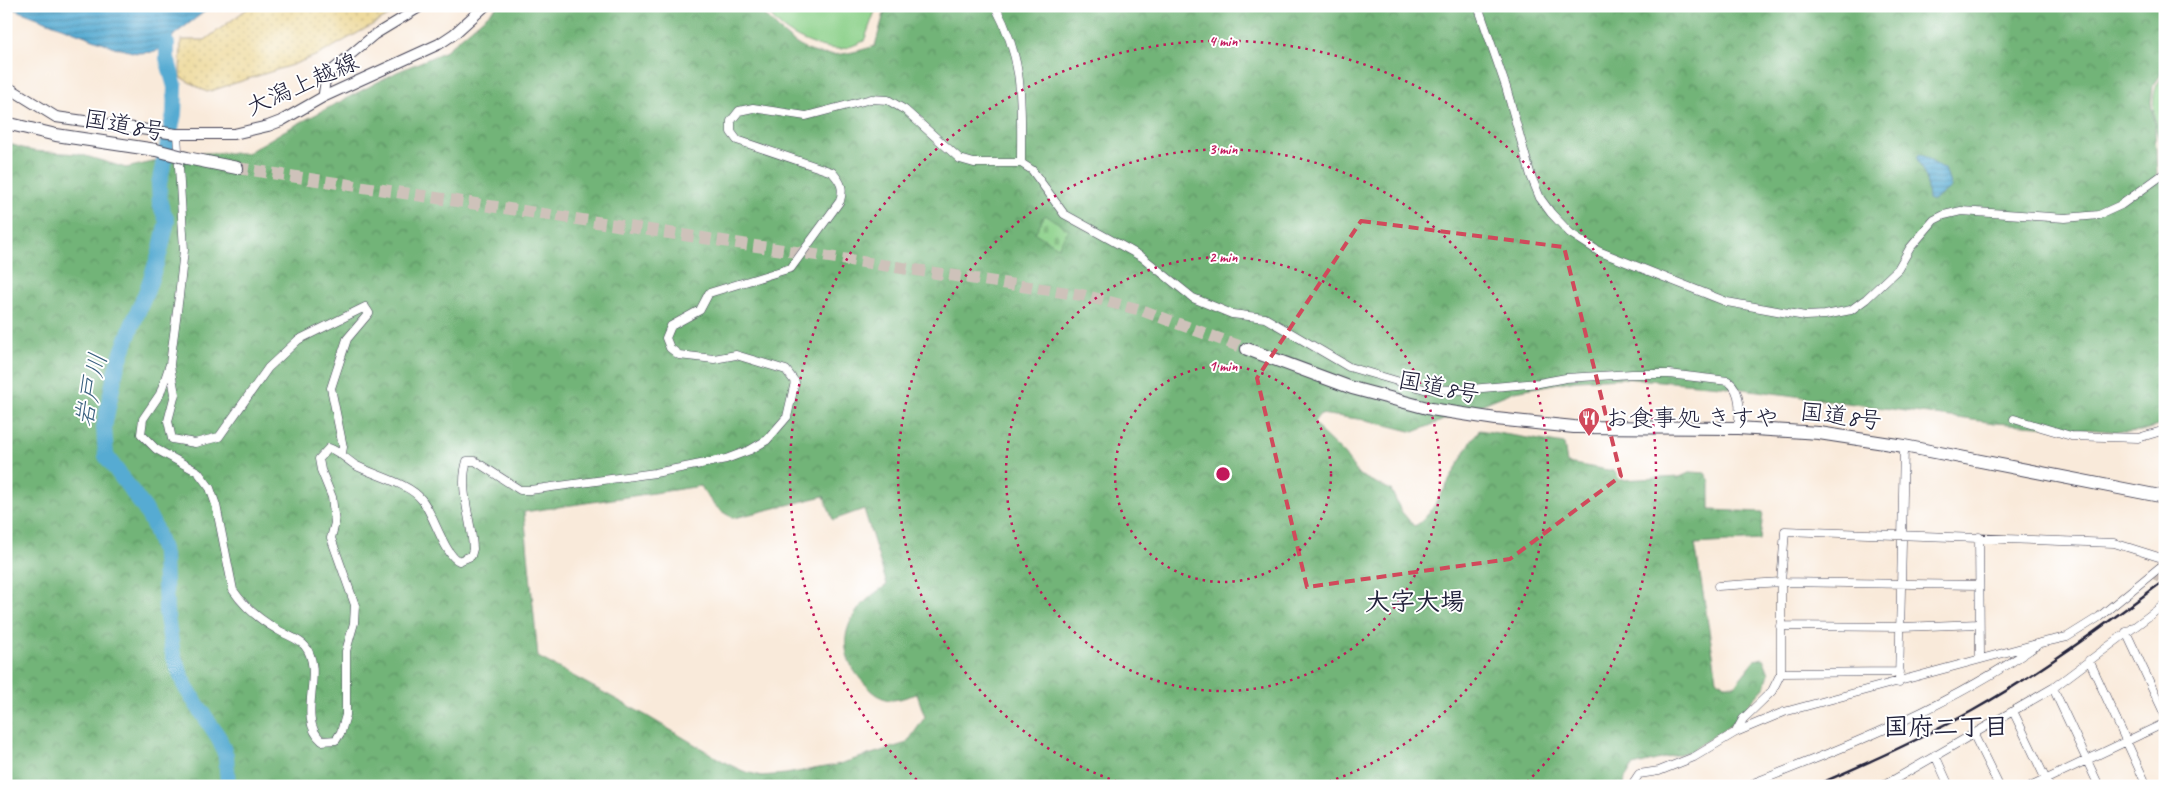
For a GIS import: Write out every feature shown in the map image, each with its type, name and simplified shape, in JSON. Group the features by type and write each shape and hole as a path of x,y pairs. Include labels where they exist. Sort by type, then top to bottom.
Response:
{"highway":[{"name":"国道8号","path":"6,123 56,135 156,150 237,168"},
{"name":"国道8号","path":"1247,349 1352,388 1431,409 1574,427 1738,428 1819,433 1904,446 2165,497"}],"main road":[{"name":"大潟上越線","path":"6,86 56,117 177,134 234,134 281,121 323,97 439,44 454,34 485,6"}],"street":[{"path":"323,97 325,83 330,72 374,35 422,6"},
{"path":"996,6 1009,33 1016,56 1021,92 1021,163"},
{"path":"1478,6 1506,87 1530,176 1540,198 1551,213 1570,233 1598,251 1727,302 1805,316 1825,315 1851,310 1866,299 1898,269 1910,248 1934,220 1944,215 1961,211 2065,218 2099,215 2121,205 2165,173"},
{"path":"177,134 184,250 170,364 160,394 143,419 141,434 156,449 198,472 210,488 216,505 233,590 249,610 305,646 312,664 311,720 315,735 322,741 336,740 341,732 346,715 346,651 354,623 355,605 331,538 335,523 332,496 320,470 319,458 330,448 342,453 353,464 415,492 422,499 449,551 459,561 471,556 473,549 473,535 465,496 464,472 467,461 475,461 520,490 654,473 726,459 750,450 767,440 787,416 794,382 786,370 736,355 714,359 679,355 670,348 666,338 671,326 700,310 709,293 791,268 828,220 840,201 843,192 840,182 832,172 737,140 731,132 731,121 739,112 753,108 806,116 871,99 888,100 905,110 960,160 974,163 1021,163 1037,175 1064,214 1142,257 1193,298 1215,309 1232,314 1265,318 1349,367 1424,389 1460,390 1539,383 1566,378 1632,374 1668,374 1728,381 1734,385 1738,398 1738,428"},
{"path":"170,364 175,394 168,421 172,439 195,443 219,437 268,368 298,340 365,307 369,313 347,339 330,388 343,446 342,453"},
{"path":"2014,419 2071,436 2138,438 2165,430"},
{"path":"1900,683 1904,446"},
{"path":"1736,732 1744,719 1772,691 1781,673 1781,582 1785,531 2114,543 2165,559"},
{"path":"1979,537 1980,655"},
{"path":"1631,786 1639,774 1658,771 1694,756 1736,732 1784,712 1900,683 2040,643 2068,637 2099,617 2165,563"},
{"path":"1718,586 1781,582 1979,585"},
{"path":"1883,786 1935,755 1974,735 2052,688 2164,606"},
{"path":"1780,626 1902,627 1979,624"},
{"path":"2126,632 2165,715"},
{"path":"1752,786 1756,782 1844,748 1917,716 2040,643"},
{"path":"2089,660 2147,786"},
{"path":"1781,673 1900,672"},
{"path":"2052,688 2099,786"},
{"path":"2013,711 2048,782"},
{"path":"2032,786 2048,782 2087,760 2165,723"},
{"path":"1974,735 1999,786"},
{"path":"1935,755 1949,786"}],"highlighted area":[{"path":"1361,221 1564,247 1621,476 1510,559 1307,587 1257,378"}],"green space":[{"path":"498,6 760,6 772,22 800,46 822,54 834,55 875,46 886,6 2165,6 2165,69 2153,86 2151,102 2155,129 2157,176 2165,182 2165,424 2141,431 2124,432 1995,423 1721,386 1623,378 1576,380 1515,391 1414,432 1366,420 1320,414 1314,422 1321,432 1344,454 1359,475 1391,490 1401,511 1414,526 1422,521 1430,512 1479,430 1564,444 1567,463 1614,471 1620,480 1680,477 1691,472 1705,473 1710,481 1710,510 1763,512 1760,540 1695,544 1717,679 1724,685 1735,685 1755,660 1763,658 1769,673 1765,687 1730,725 1691,751 1633,766 1625,778 1624,786 6,786 6,143 33,151 79,154 126,168 193,153 247,153 284,131 397,72 444,52","holes":["701,486 718,509 734,518 824,496 833,520 864,509 887,585 862,605 853,617 846,643 848,656 854,670 865,684 880,697 894,700 917,694 925,717 907,743 836,765 786,774 761,776 743,771 726,763 647,716 538,657 524,512"]},
{"path":"765,6 877,6 864,41 841,49 820,46 797,37 778,24"},
{"path":"2165,74 2165,148 2156,129 2153,104 2156,86"},
{"path":"1045,215 1069,229 1058,247 1035,233"}],"sand":[{"path":"251,6 406,6 320,54 292,65 207,92 180,77 181,40 205,40"}],"water":[{"path":"6,6 212,6 155,52 137,53 117,48"},
{"path":"1919,154 1945,169 1951,187 1933,201 1928,199 1926,178 1917,159"}],"waterway":[{"name":"岩戸川","path":"167,44 167,58 175,87 174,114 159,184 160,204 167,221 160,252 147,290 116,369 104,427 106,456 145,509 154,526 164,555 166,611 173,655 186,688 219,738 226,756 228,786"}],"tunnel":[{"path":"237,168 1082,295 1141,310 1247,349"},
{"path":"2154,574 2165,585"}],"railway":[{"path":"1814,786 1874,760 1972,711 2022,681 2071,648 2165,580"}],"place":[{"name":"お食事処 きすや","path":"1589,437"}],"district":[{"name":"大字大場","path":"1415,602"},
{"name":"国府二丁目","path":"1946,727"}]}
